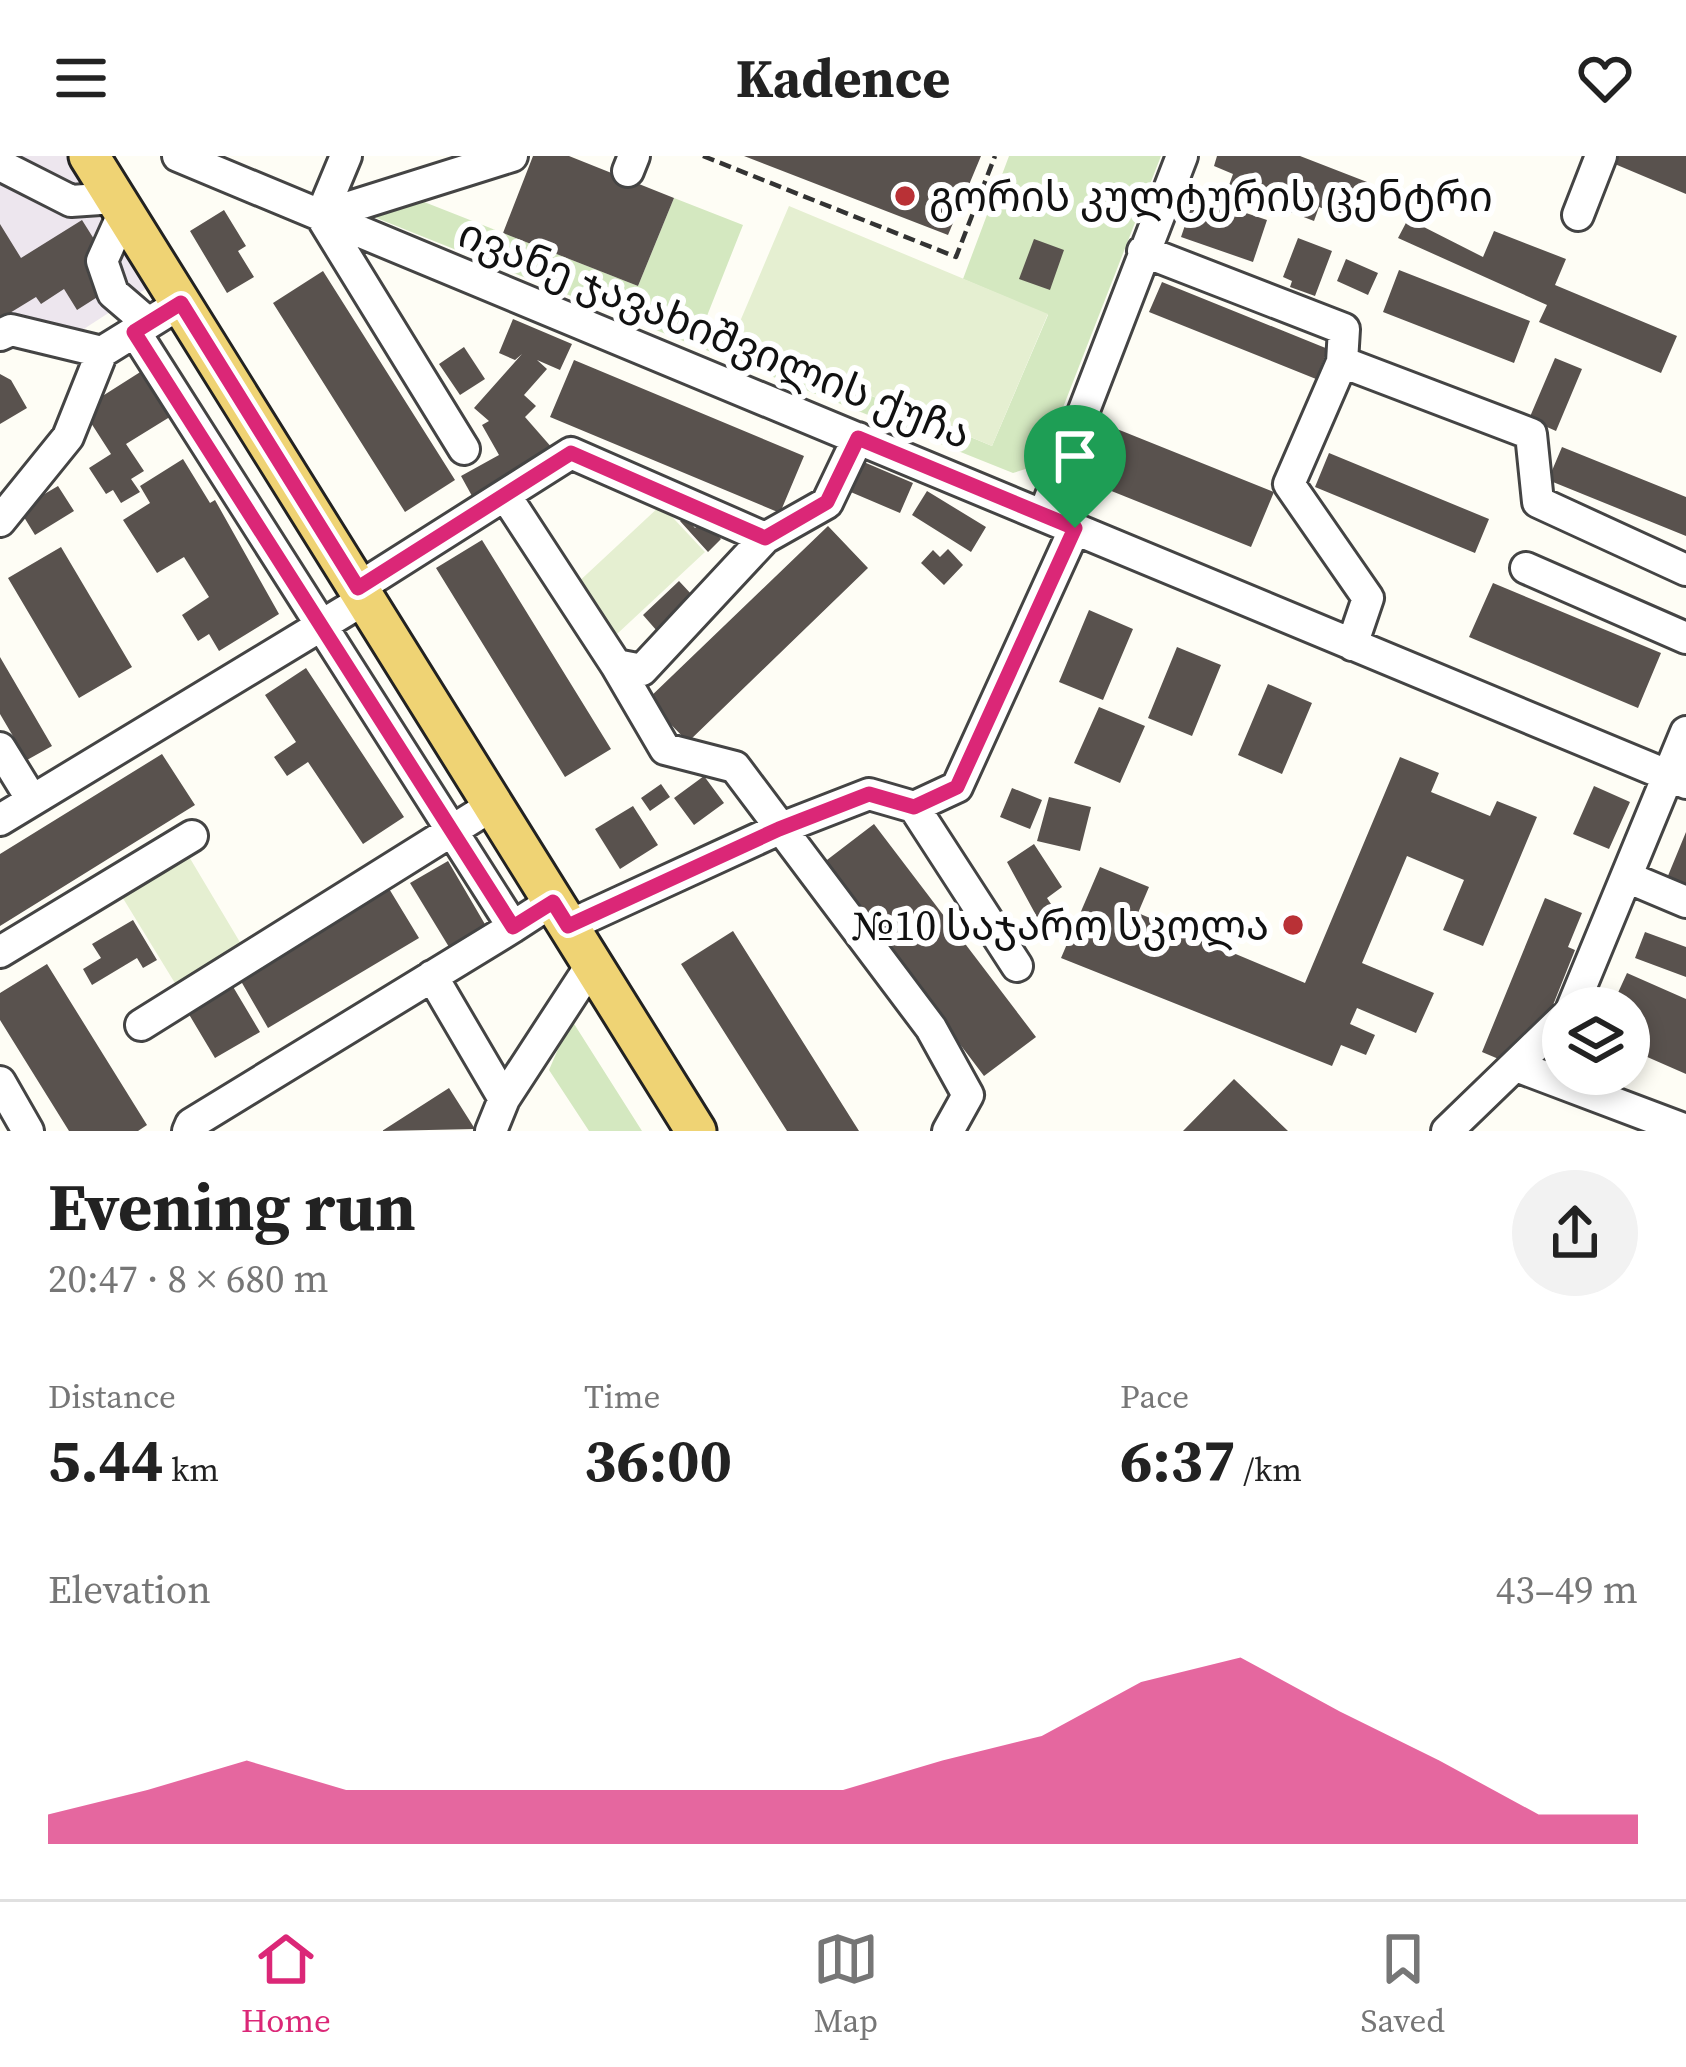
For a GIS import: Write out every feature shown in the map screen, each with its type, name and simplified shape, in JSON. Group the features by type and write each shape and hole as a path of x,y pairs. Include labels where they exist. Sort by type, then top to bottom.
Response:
{"main road":[{"path":"89,156 119,205 155,320 361,594 696,1131"}],"street":[{"name":"ივანე ჯავახიშვილის ქუჩა","path":"178,156 1677,779"},
{"path":"320,216 346,156"},
{"path":"320,216 512,156"},
{"path":"1044,514 1182,156"},
{"path":"1578,215 1601,156"},
{"path":"0,165 71,201 119,205"},
{"path":"320,216 464,449"},
{"path":"1143,251 1344,329 1342,362 1289,484 1368,598 1352,645"},
{"path":"0,521 68,437 102,352 155,320 321,626 513,927"},
{"path":"0,335 10,330 102,352"},
{"path":"1342,362 1531,434 1538,502 1686,570"},
{"path":"616,665 642,670 765,538 827,502 858,438"},
{"path":"0,820 321,626 571,453 765,538"},
{"path":"507,498 665,749 735,767 931,1028 968,1095 948,1131"},
{"path":"914,807 957,787 1075,528"},
{"path":"1526,568 1686,638"},
{"path":"1581,987 1677,779 1686,732"},
{"path":"0,748 32,800"},
{"path":"188,1131 513,927 561,914 869,794 914,807 1017,966"},
{"path":"141,1025 493,805"},
{"path":"0,952 192,836"},
{"path":"1629,878 1686,902"},
{"path":"491,1131 504,1099 592,964"},
{"path":"432,976 504,1099"},
{"path":"1447,1131 1542,1042"},
{"path":"1519,1067 1686,1130"},
{"path":"0,1082 28,1131"}],"path":[{"path":"704,156 956,257 995,156"}],"shaded area":[{"path":"0,156 66,156 147,288 73,336 0,326"}],"green space":[{"path":"1009,156 1161,156 1041,464 1013,473 369,215 381,185 638,286 674,198 743,225 703,326 992,446 1048,315 963,279"},
{"path":"789,206 1048,314 992,446 733,338"},
{"path":"661,505 705,552 617,634 573,587"},
{"path":"188,855 247,954 181,993 121,895"},
{"path":"571,1019 642,1131 589,1131 549,1070"}],"building":[{"path":"533,156 569,156 674,198 638,286 503,233"},
{"name":"გორის კულტურის ცენტრი","path":"744,156 981,156 948,235"},
{"path":"1217,156 1300,156 1367,182 1352,220 1319,207 1314,221 1228,188 1233,174 1214,166"},
{"path":"1613,156 1686,156 1686,194 1610,162"},
{"path":"1195,196 1267,220 1253,262 1181,237"},
{"path":"224,210 246,246 238,251 254,277 227,293 190,231"},
{"path":"1408,219 1483,257 1494,231 1566,259 1555,285 1677,336 1661,373 1539,322 1547,305 1398,238"},
{"path":"82,220 121,282 77,310 64,289 41,304 36,297 0,319 0,224 21,258"},
{"path":"1298,238 1332,251 1315,296 1290,287 1292,281 1283,277"},
{"path":"1034,239 1064,250 1050,290 1019,279"},
{"path":"1346,259 1378,273 1368,295 1337,281"},
{"path":"1399,270 1530,321 1514,363 1383,312"},
{"path":"323,271 455,480 405,512 273,303"},
{"path":"1162,282 1328,349 1316,379 1149,312"},
{"path":"513,319 572,344 560,370 537,360 547,369 524,395 536,406 525,417 553,449 472,496 461,476 499,455 482,425 489,421 474,408 522,354 515,360 499,353"},
{"path":"464,347 485,379 460,395 439,364"},
{"path":"1555,358 1582,369 1556,431 1529,419"},
{"path":"574,360 804,456 780,513 550,417"},
{"path":"145,369 173,415 126,444 144,471 131,479 140,492 121,503 113,490 106,494 89,468 111,454 82,409"},
{"path":"0,374 11,380 27,408 0,424"},
{"path":"1102,423 1274,492 1251,547 1079,478"},
{"path":"1562,447 1686,497 1686,536 1548,480"},
{"path":"1329,453 1489,519 1475,553 1315,487"},
{"path":"183,459 210,503 215,500 279,614 219,651 209,634 198,641 182,615 209,597 184,557 157,573 123,520 150,503 140,486"},
{"path":"859,460 913,483 900,513 846,490"},
{"path":"58,486 74,511 35,535 19,509"},
{"path":"927,491 986,527 971,552 912,515"},
{"path":"685,516 695,528 704,520 721,539 708,552 680,521"},
{"path":"828,526 868,568 688,742 647,700"},
{"path":"482,540 611,749 565,777 436,568"},
{"path":"61,547 132,667 79,698 8,578"},
{"path":"948,549 963,565 944,585 921,563 933,550 940,557"},
{"path":"679,581 693,596 657,631 643,615"},
{"path":"1493,583 1661,653 1638,708 1469,637"},
{"path":"1089,610 1133,629 1103,700 1059,682"},
{"path":"1177,647 1221,665 1192,736 1148,718"},
{"path":"0,657 52,746 27,760 0,714"},
{"path":"306,668 404,817 363,844 308,762 287,776 274,757 296,742 265,695"},
{"path":"1268,684 1312,703 1282,774 1238,755"},
{"path":"1099,707 1145,726 1120,783 1074,763"},
{"path":"162,754 195,805 0,926 0,854"},
{"path":"1400,757 1439,773 1431,792 1490,816 1497,801 1537,817 1483,946 1443,930 1464,880 1407,856 1362,963 1434,993 1416,1033 1357,1008 1350,1024 1375,1035 1366,1055 1341,1045 1332,1066 1061,958 1100,867 1149,887 1138,913 1305,983"},
{"path":"704,776 724,803 694,825 674,798"},
{"path":"661,784 670,797 650,811 641,798"},
{"path":"1594,786 1630,802 1609,849 1573,834"},
{"path":"1012,788 1042,800 1030,829 1000,817"},
{"path":"1049,797 1091,807 1080,851 1037,841"},
{"path":"633,806 658,845 620,869 595,829"},
{"path":"874,824 1036,1037 984,1076 823,863"},
{"path":"1686,832 1686,892 1665,883"},
{"path":"1034,844 1062,887 1047,898 1053,907 1037,917 1007,862"},
{"path":"448,861 486,926 449,947 410,883"},
{"path":"388,887 419,938 268,1028 238,976"},
{"path":"1545,898 1582,913 1568,947 1575,950 1560,987 1542,987 1542,1019 1501,1060 1482,1052"},
{"path":"133,920 157,960 143,968 137,958 92,985 83,969 101,958 92,944"},
{"path":"733,931 859,1131 787,1131 681,964"},
{"path":"1645,932 1686,947 1686,977 1635,958"},
{"path":"47,964 147,1125 138,1131 69,1131 0,1020 0,993"},
{"path":"1627,973 1686,999 1686,1074 1650,1058 1650,987 1621,987"},
{"path":"232,985 260,1032 215,1058 187,1011"},
{"path":"1234,1079 1288,1131 1183,1131"},
{"path":"449,1088 475,1129 382,1131"}],"place":[{"name":"გორის კულტურის ცენტრი","path":"905,196"},
{"name":"№10 საჯარო სკოლა","path":"1293,925"}],"route":[{"path":"181,303 358,588 507,498 571,453 765,538 827,502 858,438 1075,528 957,787 914,807 869,794 779,829 568,926 553,902 513,927 134,332 181,303"}]}
